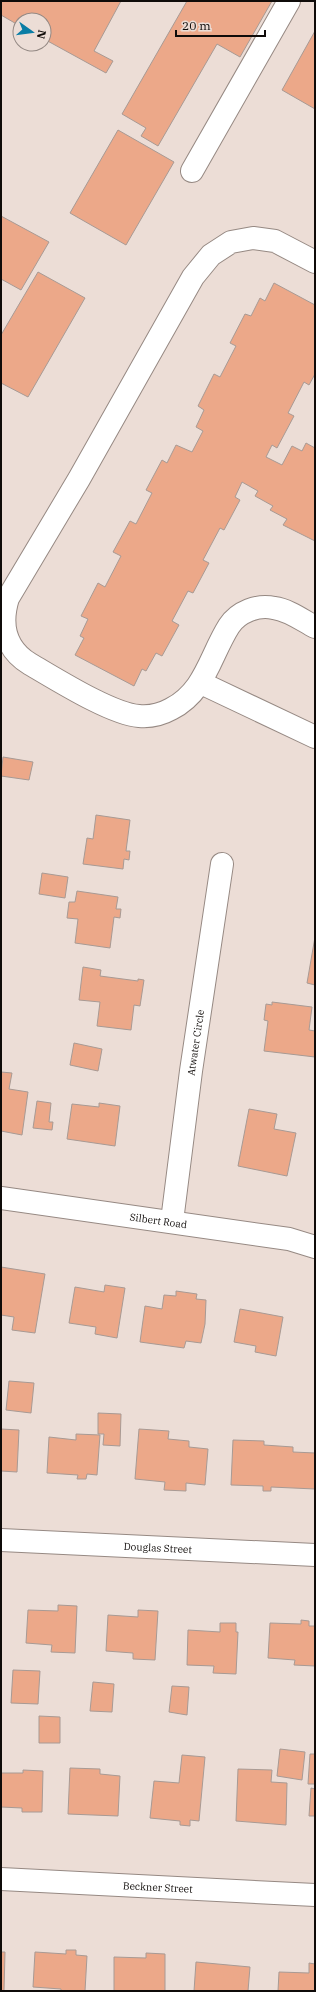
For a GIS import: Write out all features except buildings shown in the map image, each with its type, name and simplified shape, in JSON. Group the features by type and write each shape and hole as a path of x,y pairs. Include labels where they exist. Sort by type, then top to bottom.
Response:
{"street":[{"path":"192,171 289,1"},
{"path":"315,262 275,242 253,238 231,242 211,255 193,277 79,479 8,598 4,612 4,631 14,650 28,662 117,712 140,716 162,713 182,703 201,683 229,625 242,613 259,607 274,607 288,612 315,627"},
{"path":"201,683 315,737"},
{"name":"Atwater Circle","path":"172,1221 191,1071 222,864"},
{"name":"Silbert Road","path":"1,1198 289,1238 315,1247"},
{"name":"Douglas Street","path":"1,1540 315,1555"},
{"name":"Beckner Street","path":"1,1879 315,1895"}]}
